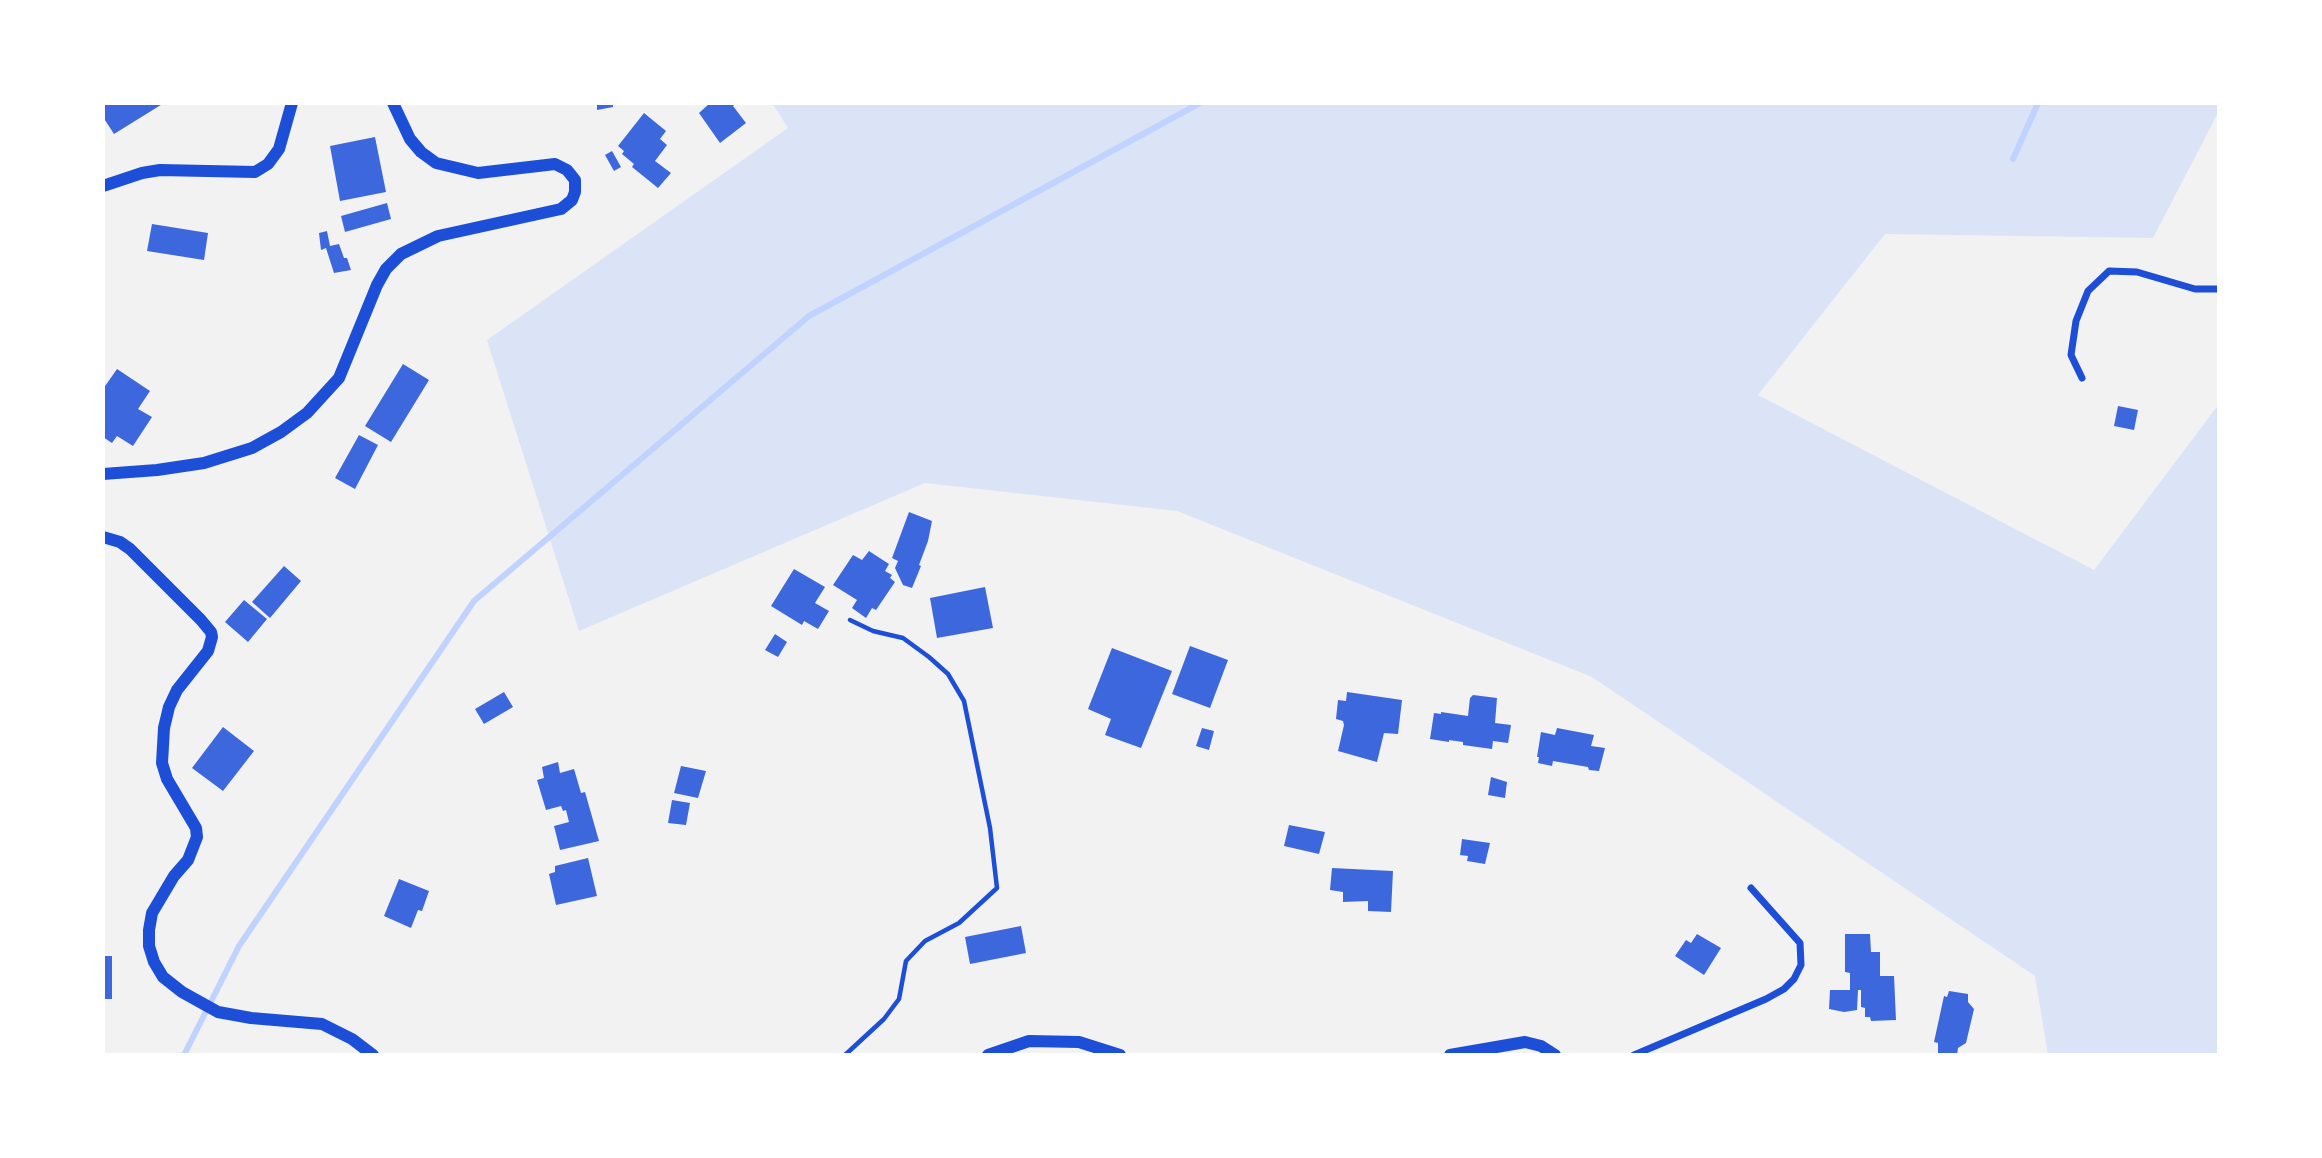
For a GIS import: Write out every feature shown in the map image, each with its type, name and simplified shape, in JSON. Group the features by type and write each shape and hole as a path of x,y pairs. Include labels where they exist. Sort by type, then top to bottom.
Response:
{"main road":[{"path":"103,186 160,170 255,172 268,164 279,149 292,103"},
{"path":"103,474 204,463 252,448 281,432 307,413 339,378 377,285 386,269 401,254 438,236 561,209 572,200 575,180 567,170 555,164 478,173 436,163 410,139 393,103"},
{"path":"103,537 120,542 130,549 201,620 212,637 208,650 177,691 169,707 164,728 162,763 167,779 196,828 197,837 188,860 166,888 152,913 149,946 153,962 163,977 182,992 218,1012 251,1018 322,1024 352,1039 373,1055"},
{"path":"988,1055 1029,1041 1079,1042 1120,1055"},
{"path":"1450,1055 1525,1042 1541,1046 1555,1055"}],"street":[{"path":"2082,378 2071,355 2076,321 2088,290 2109,271 2137,272 2195,289 2219,289"},
{"path":"1634,1055 1766,999 1784,989 1794,979 1801,965 1800,943 1751,888"}],"lane":[{"path":"845,1055 884,1019 899,999 906,961 925,942 959,923 997,888 990,828 964,701 948,674 903,638 873,631 849,620"}],"shaded area":[{"path":"772,103 2219,103 2219,111 2153,238 1885,234 1758,395 2094,570 2219,404 2219,1055 2048,1055 2035,976 1592,677 1177,511 925,483 579,631 487,340 788,128"}],"building":[{"path":"103,103 164,103 114,134 103,117"},
{"path":"613,103 613,107 597,110 597,104"},
{"path":"710,103 736,103 733,106 746,123 720,143 699,113"},
{"path":"644,113 666,131 660,139 667,145 655,161 671,173 658,188 632,167 634,164 622,154 624,151 618,146"},
{"path":"375,137 386,192 340,201 330,146"},
{"path":"612,151 621,167 614,171 605,155"},
{"path":"387,203 391,219 345,232 341,216"},
{"path":"152,224 208,233 204,260 147,251"},
{"path":"327,231 330,246 339,244 351,270 334,273 326,248 321,250 319,233"},
{"path":"403,364 429,380 391,442 365,426"},
{"path":"117,369 150,391 138,409 152,417 133,446 117,436 112,443 103,437 103,389"},
{"path":"2118,406 2138,410 2134,430 2114,426"},
{"path":"359,435 378,445 355,489 335,478"},
{"path":"909,512 932,521 919,565 921,566 912,588 903,585 895,568 898,561 892,558"},
{"path":"869,551 889,564 885,571 892,575 890,578 895,582 876,610 872,608 866,618 852,608 857,600 833,585 853,555 862,560"},
{"path":"284,566 301,581 270,618 252,602"},
{"path":"794,569 825,587 815,603 829,611 818,629 804,621 802,625 771,606"},
{"path":"985,587 993,628 937,638 930,598"},
{"path":"244,600 267,619 248,642 225,622"},
{"path":"775,634 787,642 778,657 765,650"},
{"path":"1190,646 1228,660 1210,708 1172,694"},
{"path":"1112,648 1172,671 1141,748 1105,735 1111,719 1088,709"},
{"path":"504,692 513,707 484,724 475,709"},
{"path":"1347,692 1402,700 1398,734 1384,733 1377,762 1338,751 1344,725 1343,721 1336,719 1338,700 1346,701"},
{"path":"1473,695 1497,698 1495,723 1511,725 1508,743 1493,741 1492,749 1463,745 1463,742 1430,739 1434,713 1468,716 1470,698"},
{"path":"223,727 254,751 223,791 192,768"},
{"path":"1202,728 1214,731 1209,750 1196,746"},
{"path":"1557,728 1594,735 1591,746 1605,748 1599,771 1553,761 1552,766 1538,763 1541,732 1555,735"},
{"path":"558,762 560,773 574,769 581,793 585,792 599,841 560,850 554,826 569,822 566,810 563,811 561,806 546,810 537,780 544,778 542,767"},
{"path":"681,766 706,771 698,798 674,793"},
{"path":"1491,777 1507,782 1505,798 1488,795"},
{"path":"672,800 690,803 686,825 668,823"},
{"path":"1289,825 1325,832 1319,854 1284,846"},
{"path":"1462,839 1490,843 1485,864 1467,861 1468,856 1460,855"},
{"path":"588,858 597,896 556,905 549,874 555,872 555,866"},
{"path":"1332,868 1393,871 1391,912 1368,911 1368,901 1343,902 1343,892 1330,890"},
{"path":"399,879 429,891 422,911 418,910 411,928 384,916"},
{"path":"1021,926 1026,953 970,964 965,937"},
{"path":"1697,934 1721,948 1704,975 1675,956 1686,940 1691,943"},
{"path":"1845,934 1870,934 1871,952 1880,952 1880,976 1894,976 1896,1020 1871,1021 1870,1017 1865,1017 1865,1008 1861,1007 1861,990 1858,990 1857,1010 1844,1012 1829,1009 1830,990 1850,990 1850,973 1845,972"},
{"path":"103,956 112,956 112,999 103,999"},
{"path":"1949,991 1968,994 1968,1002 1974,1009 1966,1043 1958,1048 1957,1055 1938,1055 1938,1043 1934,1042 1944,996 1947,997"}],"waterway":[{"path":"184,1055 239,946 474,601 809,316 1200,103"},
{"path":"2013,159 2038,103"}]}
